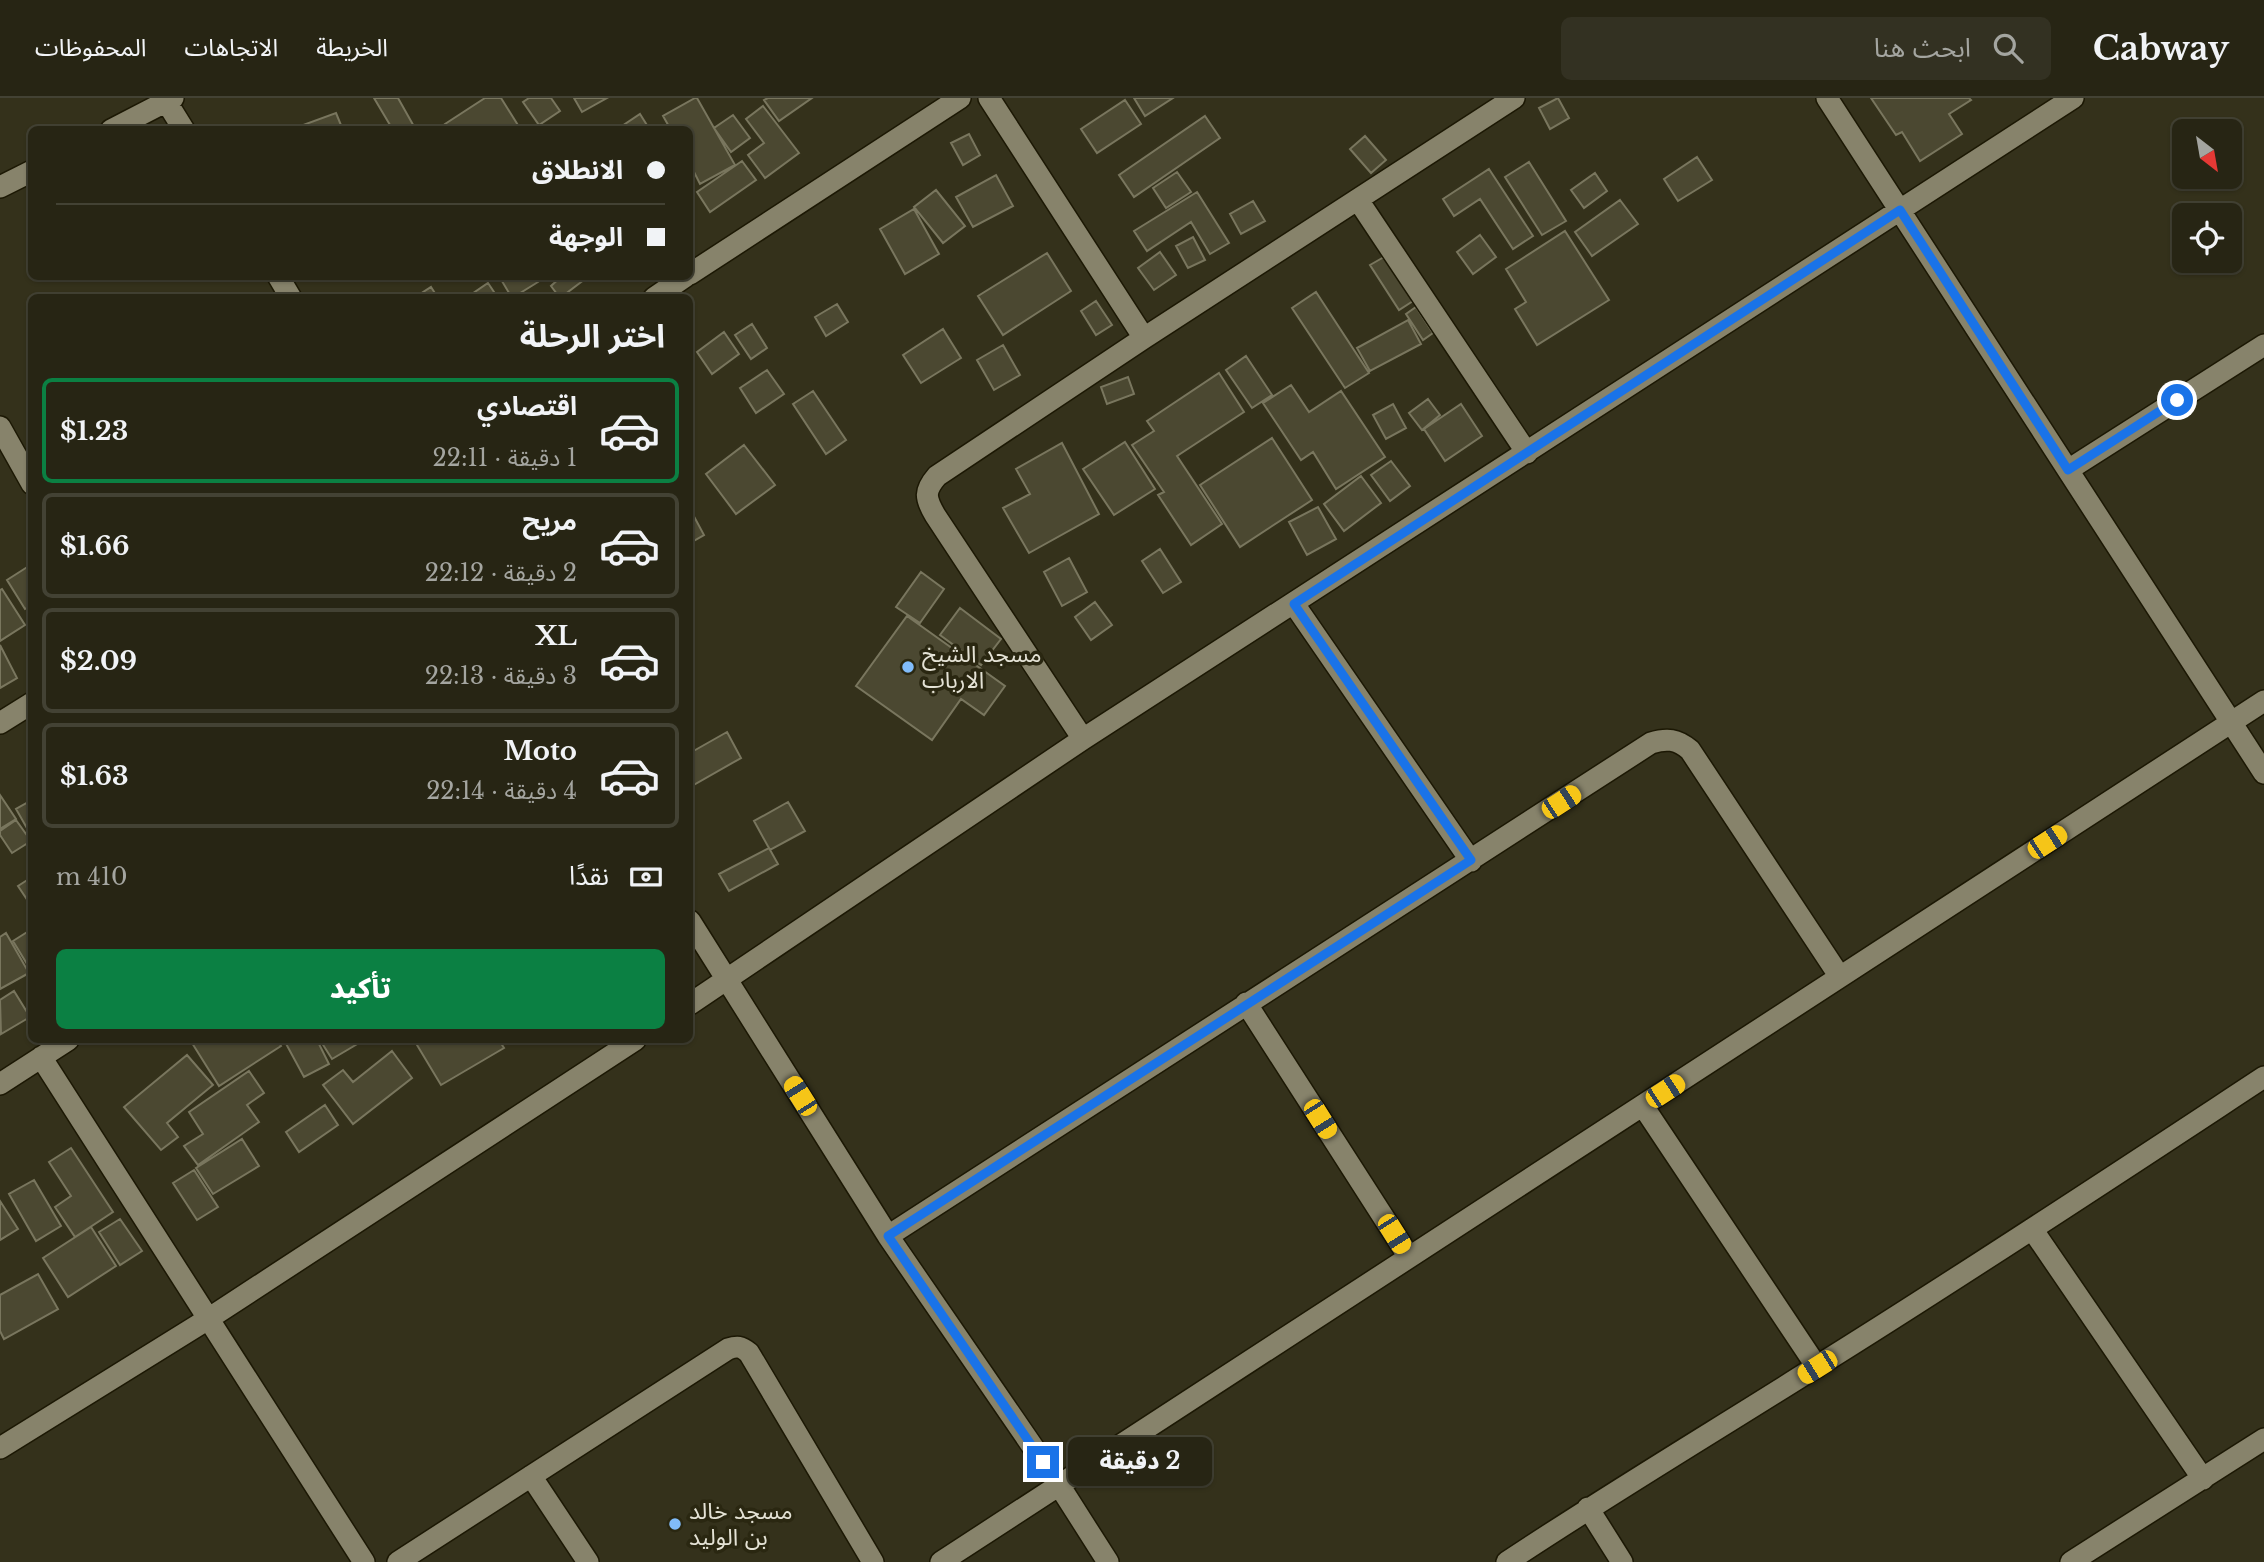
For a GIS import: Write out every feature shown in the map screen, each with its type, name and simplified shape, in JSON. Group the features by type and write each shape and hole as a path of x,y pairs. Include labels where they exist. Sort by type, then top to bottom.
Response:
{"street":[{"path":"693,272 960,98"},
{"path":"989,98 1144,338"},
{"path":"1083,739 935,515 927,495 928,486 937,476 1144,338 1514,98"},
{"path":"1827,98 2264,773"},
{"path":"693,1002 1083,739 2073,98"},
{"path":"114,126 131,107 170,100 182,126"},
{"path":"0,187 28,173"},
{"path":"1358,200 1527,453"},
{"path":"660,294 681,280"},
{"path":"2068,470 2264,345"},
{"path":"0,427 28,477"},
{"path":"1294,604 1471,860"},
{"path":"941,1562 2264,701"},
{"path":"0,723 28,706"},
{"path":"888,1236 1651,743 1665,739 1680,741 1690,750 1840,977"},
{"path":"693,925 888,1236 1059,1485 1108,1562"},
{"path":"1247,1003 1409,1257"},
{"path":"0,1084 63,1043"},
{"path":"0,1448 208,1319 630,1043"},
{"path":"41,1057 364,1562"},
{"path":"1507,1562 1588,1508 1817,1367 2264,1077"},
{"path":"1643,1106 1817,1367"},
{"path":"2032,1229 2203,1479"},
{"path":"398,1562 727,1349 737,1346 743,1347 749,1353 873,1562"},
{"path":"2071,1562 2264,1439"},
{"path":"531,1476 588,1562"},
{"path":"1588,1508 1622,1562"}],"building":[{"path":"374,98 398,98 414,126 391,126"},
{"path":"485,98 501,98 518,126 446,126 445,124"},
{"path":"529,98 551,98 560,111 539,125 523,102"},
{"path":"574,98 607,98 582,112"},
{"path":"697,98 735,165 700,184 693,170 693,126 669,126 663,116"},
{"path":"812,98 779,121 764,100"},
{"path":"1134,98 1173,98 1145,116"},
{"path":"1558,98 1569,118 1550,129 1539,108"},
{"path":"1871,98 1971,100 1949,114 1962,134 1920,161 1902,132 1896,135"},
{"path":"1125,100 1141,124 1097,153 1081,129"},
{"path":"763,106 799,153 765,178 748,155 764,143 746,119"},
{"path":"336,113 341,126 303,126"},
{"path":"640,114 648,126 622,126"},
{"path":"733,115 750,138 731,152 714,128"},
{"path":"1205,116 1220,138 1134,197 1119,175"},
{"path":"969,134 980,155 963,165 951,143"},
{"path":"1365,136 1386,160 1371,173 1350,149"},
{"path":"1697,157 1712,180 1678,201 1664,179"},
{"path":"742,161 756,180 710,212 697,192"},
{"path":"1529,162 1566,221 1542,235 1505,177"},
{"path":"1489,169 1533,236 1513,249 1480,199 1454,216 1443,199"},
{"path":"1177,172 1191,192 1166,208 1153,188"},
{"path":"1595,173 1607,191 1584,208 1571,190"},
{"path":"996,175 1013,206 973,227 956,197"},
{"path":"936,190 965,226 943,243 914,207"},
{"path":"1197,192 1229,243 1210,254 1191,222 1147,251 1134,231"},
{"path":"1620,200 1638,224 1592,256 1575,232"},
{"path":"1253,201 1265,221 1241,234 1230,214"},
{"path":"914,209 939,254 905,274 880,229"},
{"path":"1565,231 1609,300 1537,345 1515,309 1526,302 1506,269"},
{"path":"1480,235 1496,257 1473,274 1457,252"},
{"path":"1193,237 1205,260 1188,268 1176,246"},
{"path":"1160,252 1176,275 1154,290 1138,268"},
{"path":"1047,253 1071,291 1003,335 978,296"},
{"path":"1384,257 1413,301 1399,310 1370,265"},
{"path":"501,280 538,282 518,294 510,294"},
{"path":"558,280 584,280 565,294 557,294 551,286"},
{"path":"488,283 495,294 472,294"},
{"path":"431,287 435,294 420,294"},
{"path":"1316,292 1369,373 1345,388 1292,308"},
{"path":"1096,301 1112,325 1096,335 1081,311"},
{"path":"837,304 848,322 826,336 815,317"},
{"path":"1416,307 1433,333 1423,340 1406,314"},
{"path":"1408,320 1421,344 1370,371 1357,348"},
{"path":"752,324 767,348 751,359 735,335"},
{"path":"943,329 961,358 921,383 903,355"},
{"path":"724,332 739,354 712,374 697,352"},
{"path":"1003,345 1020,375 994,390 977,360"},
{"path":"1246,356 1272,395 1252,408 1226,370"},
{"path":"767,370 784,394 756,413 740,388"},
{"path":"1219,373 1244,412 1177,456 1222,524 1191,545 1158,495 1164,492 1132,445 1154,431 1147,421"},
{"path":"1128,377 1134,394 1107,404 1101,387"},
{"path":"1291,385 1309,412 1341,391 1385,457 1336,489 1313,452 1301,460 1263,403"},
{"path":"813,391 846,440 826,454 793,404"},
{"path":"1428,399 1440,415 1422,430 1409,413"},
{"path":"1393,404 1406,428 1386,439 1373,415"},
{"path":"1461,404 1482,436 1445,461 1424,429"},
{"path":"1272,438 1312,500 1240,547 1200,485"},
{"path":"1125,442 1155,489 1114,515 1083,469"},
{"path":"1062,443 1099,514 1029,553 1003,508 1030,494 1016,469"},
{"path":"744,445 775,485 736,514 706,474"},
{"path":"1391,461 1410,486 1390,501 1371,475"},
{"path":"1361,476 1381,503 1344,531 1324,504"},
{"path":"1318,507 1336,539 1307,555 1289,522"},
{"path":"693,515 704,535 693,541"},
{"path":"1160,549 1181,582 1163,593 1142,561"},
{"path":"1069,558 1087,592 1062,606 1044,572"},
{"path":"28,567 28,607 25,609 7,580"},
{"path":"921,572 944,589 920,623 896,607"},
{"path":"2,589 25,625 0,641 0,590"},
{"path":"1095,602 1112,625 1091,640 1075,617"},
{"path":"960,608 1001,639 981,665 940,635"},
{"path":"907,616 1005,686 984,715 961,699 932,740 856,686"},
{"path":"0,645 17,678 0,688"},
{"path":"727,732 741,758 693,785 693,751"},
{"path":"0,795 16,819 0,829"},
{"path":"28,802 28,830 16,809"},
{"path":"788,802 805,831 770,850 754,821"},
{"path":"16,820 28,837 28,843 12,853 0,831"},
{"path":"769,848 778,864 729,891 719,874"},
{"path":"28,880 28,901 18,886"},
{"path":"28,932 28,963 27,964 13,941"},
{"path":"6,933 28,974 0,989 0,937"},
{"path":"14,991 28,1014 28,1018 1,1034 0,1000"},
{"path":"192,1043 279,1043 281,1046 219,1086"},
{"path":"286,1043 318,1043 329,1064 304,1077"},
{"path":"322,1043 359,1043 332,1059"},
{"path":"416,1043 501,1043 504,1048 441,1085"},
{"path":"392,1051 412,1078 353,1124 323,1085 343,1070 353,1082"},
{"path":"187,1055 213,1085 167,1123 178,1137 161,1150 124,1107"},
{"path":"249,1071 264,1093 247,1105 259,1122 198,1165 184,1146 203,1134 189,1112"},
{"path":"325,1105 338,1125 299,1152 286,1132"},
{"path":"242,1139 259,1166 213,1194 196,1168"},
{"path":"71,1148 113,1212 75,1237 55,1207 71,1196 49,1162"},
{"path":"194,1170 218,1207 197,1220 173,1183"},
{"path":"34,1180 61,1226 36,1241 9,1194"},
{"path":"0,1201 18,1229 0,1240"},
{"path":"120,1219 142,1251 120,1265 99,1232"},
{"path":"91,1227 116,1266 68,1297 43,1258"},
{"path":"38,1274 58,1309 4,1339 0,1331 0,1295"}],"place":[{"name":"مسجد الشيخ الارباب","path":"908,667"},
{"name":"مسجد خالد بن الوليد","path":"675,1524"}],"route":[{"path":"1043,1462 888,1236 1471,860 1294,604 1900,210 2068,470 2177,400"}]}
